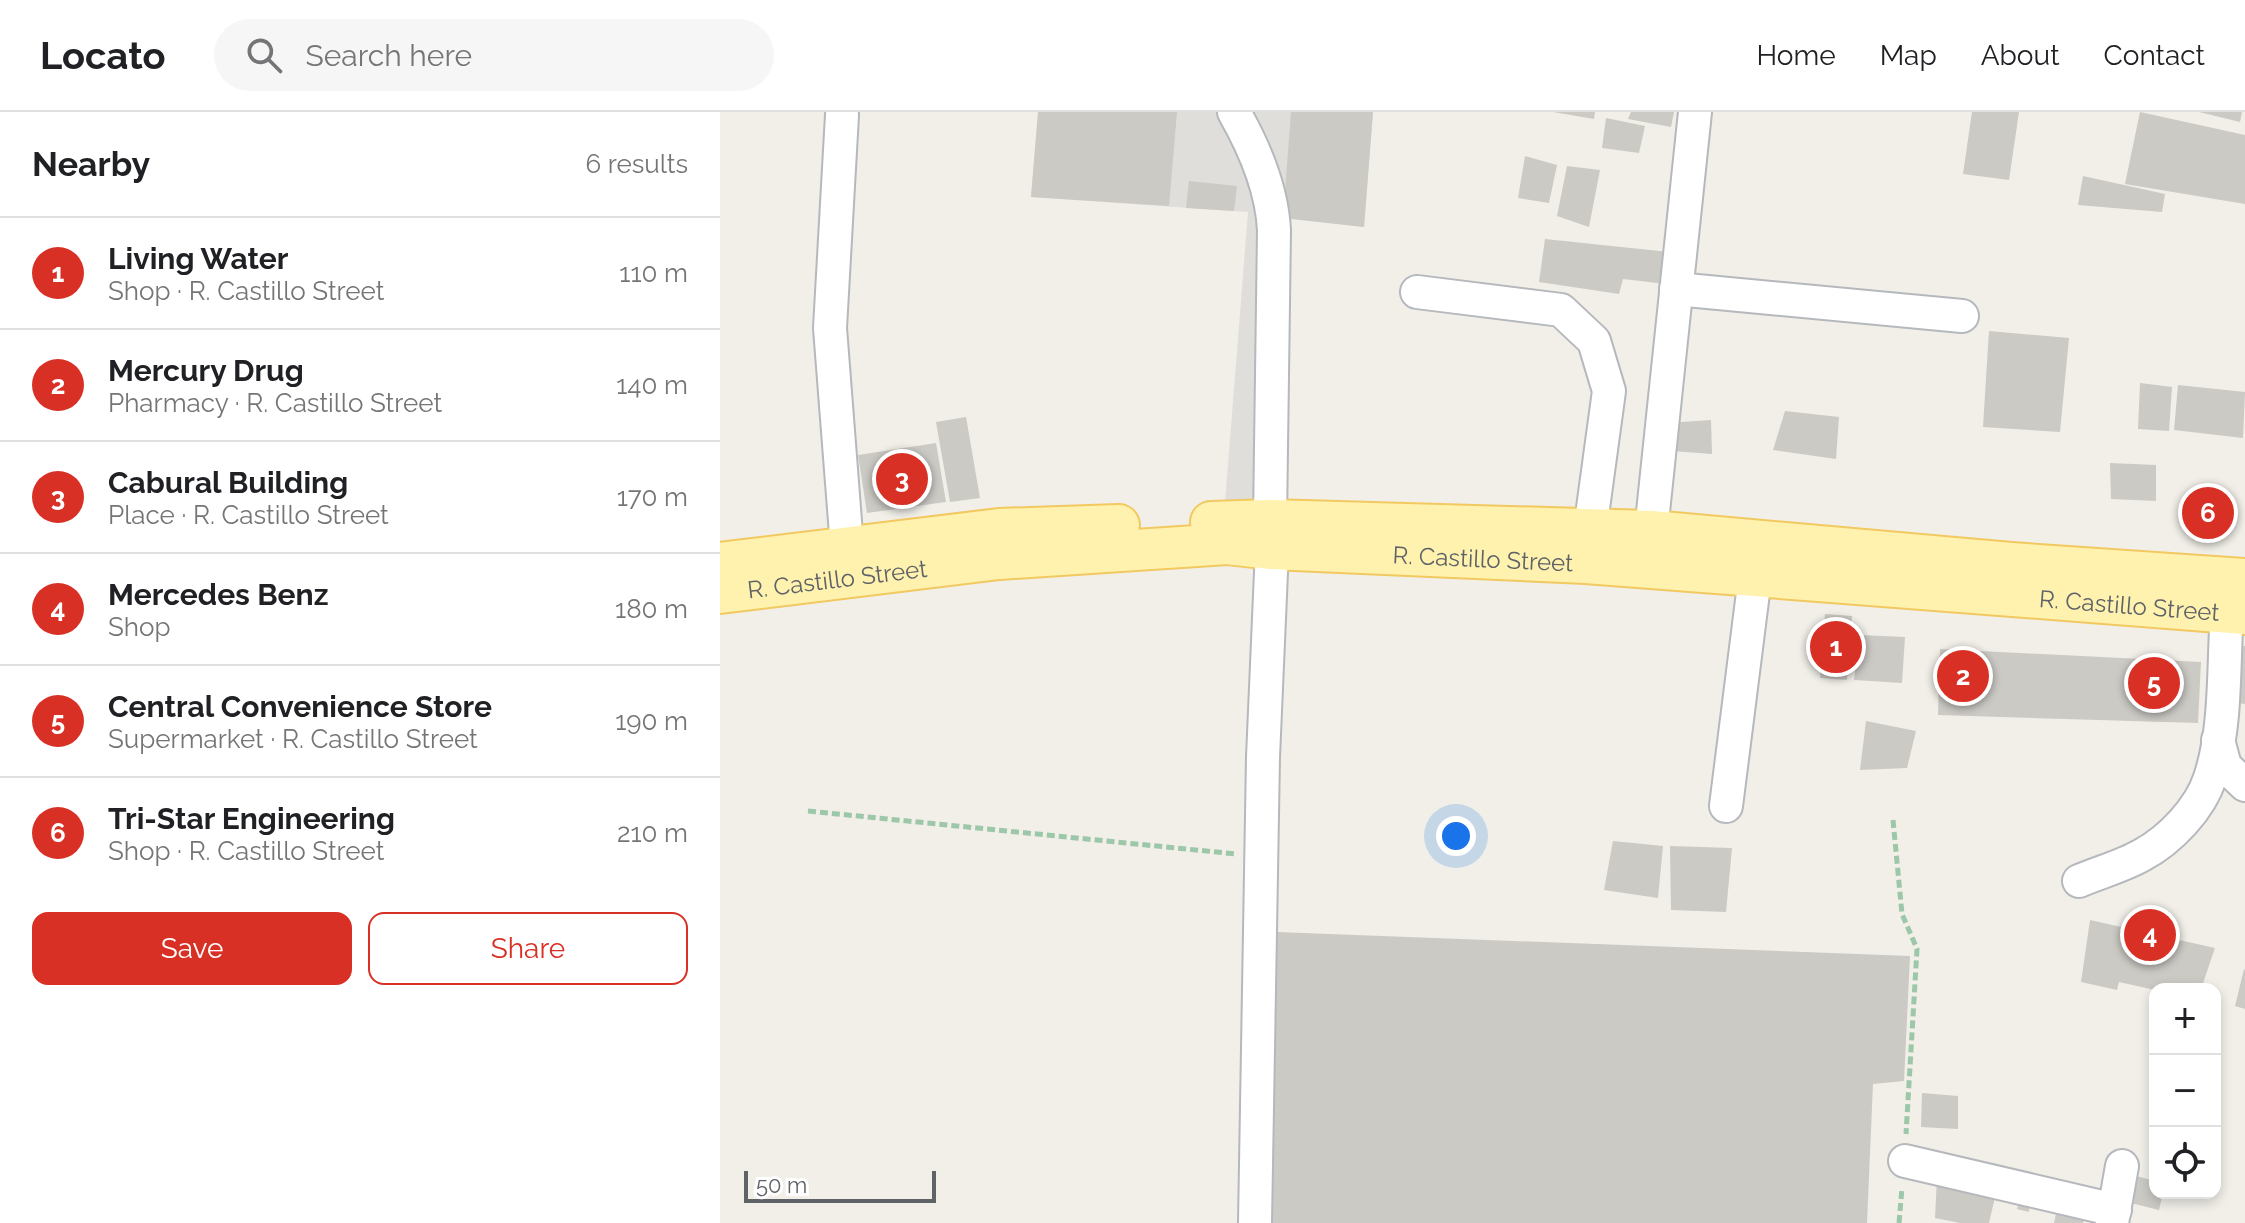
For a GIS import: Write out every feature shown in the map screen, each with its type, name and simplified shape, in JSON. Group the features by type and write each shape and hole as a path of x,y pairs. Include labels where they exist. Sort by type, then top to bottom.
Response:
{"main road":[{"name":"R. Castillo Street","path":"720,563 999,529 1271,534 1587,546 1755,577 2009,580"},
{"name":"R. Castillo Street","path":"1587,546 1651,531 2009,580 2239,602"},
{"name":"R. Castillo Street","path":"720,593 999,559 1227,544 1271,534"}],"street":[{"path":"1234,112 1265,181 1273,212 1271,534 1261,857 1255,1223"},
{"path":"1651,531 1695,112"},
{"path":"842,115 830,328 847,547"},
{"path":"1676,289 1962,316"},
{"path":"1417,292 1561,310 1594,341 1609,391 1587,546"},
{"path":"1726,806 1755,577"},
{"path":"2079,881 2142,855 2166,839 2189,815 2210,780 2239,602"},
{"path":"2218,740 2225,766 2237,781 2245,785"},
{"path":"1905,1161 2113,1216 2122,1166"}],"path":[{"path":"808,811 1261,857"},
{"path":"1893,820 1902,914 1917,949 1899,1223"}],"shaded area":[{"path":"1038,112 1373,112 1364,227 1284,218 1262,502 1225,502 1248,212 1031,197"}],"building":[{"path":"1038,112 1177,112 1169,206 1031,197"},
{"path":"1291,112 1373,112 1364,227 1283,218"},
{"path":"1553,112 1595,112 1594,119"},
{"path":"1631,112 1674,112 1671,127 1628,119"},
{"path":"1972,112 2019,112 2009,180 1963,174"},
{"path":"2140,112 2245,135 2245,204 2125,184"},
{"path":"2199,112 2242,112 2240,122"},
{"path":"1606,118 1645,126 1639,153 1602,148"},
{"path":"1525,156 1557,165 1549,203 1518,198"},
{"path":"1567,166 1600,170 1589,227 1557,216"},
{"path":"2083,176 2165,194 2162,212 2078,205"},
{"path":"1189,181 1237,186 1234,211 1186,208"},
{"path":"1545,239 1669,252 1666,284 1623,279 1619,294 1539,282"},
{"path":"1989,331 2069,338 2060,432 1983,427"},
{"path":"2140,383 2172,387 2169,431 2138,429"},
{"path":"2178,385 2245,392 2243,438 2174,430"},
{"path":"1785,411 1839,417 1836,459 1773,450"},
{"path":"966,417 980,498 950,502 936,422"},
{"path":"1711,420 1712,454 1672,451 1667,423"},
{"path":"936,443 946,502 867,513 858,455"},
{"path":"2110,463 2156,465 2156,501 2111,499"},
{"path":"1825,614 1852,616 1847,680 1820,678"},
{"path":"1860,635 1905,637 1902,683 1854,680"},
{"path":"2231,643 2245,646 2245,704 2224,701"},
{"path":"1940,649 2201,662 2198,723 1938,715"},
{"path":"1866,721 1916,731 1907,768 1860,770"},
{"path":"1613,841 1663,846 1658,898 1604,890"},
{"path":"1670,846 1732,848 1726,912 1671,910"},
{"path":"2090,920 2215,948 2203,983 2149,983 2149,989 2119,982 2117,990 2081,982"},
{"path":"1277,932 1910,956 1904,1081 1873,1084 1867,1223 1265,1223"},
{"path":"2245,970 2245,1009 2235,1006"},
{"path":"1922,1093 1958,1096 1958,1129 1921,1127"},
{"path":"2125,1173 2149,1179 2149,1199 2162,1199 2159,1210 2119,1200"},
{"path":"1937,1178 1996,1193 1989,1223 1960,1223 1935,1218"},
{"path":"2022,1192 2031,1195 2029,1212 2017,1209"},
{"path":"2056,1214 2084,1220 2083,1223 2054,1223"}],"place":[{"name":"Cabural Building","path":"902,479"},
{"name":"Tri-Star Engineering","path":"2208,513"},
{"name":"Living Water","path":"1836,647"},
{"name":"Mercury Drug","path":"1963,676"},
{"name":"Central Convenience Store","path":"2154,683"},
{"name":"Mercedes Benz","path":"2150,935"}]}
